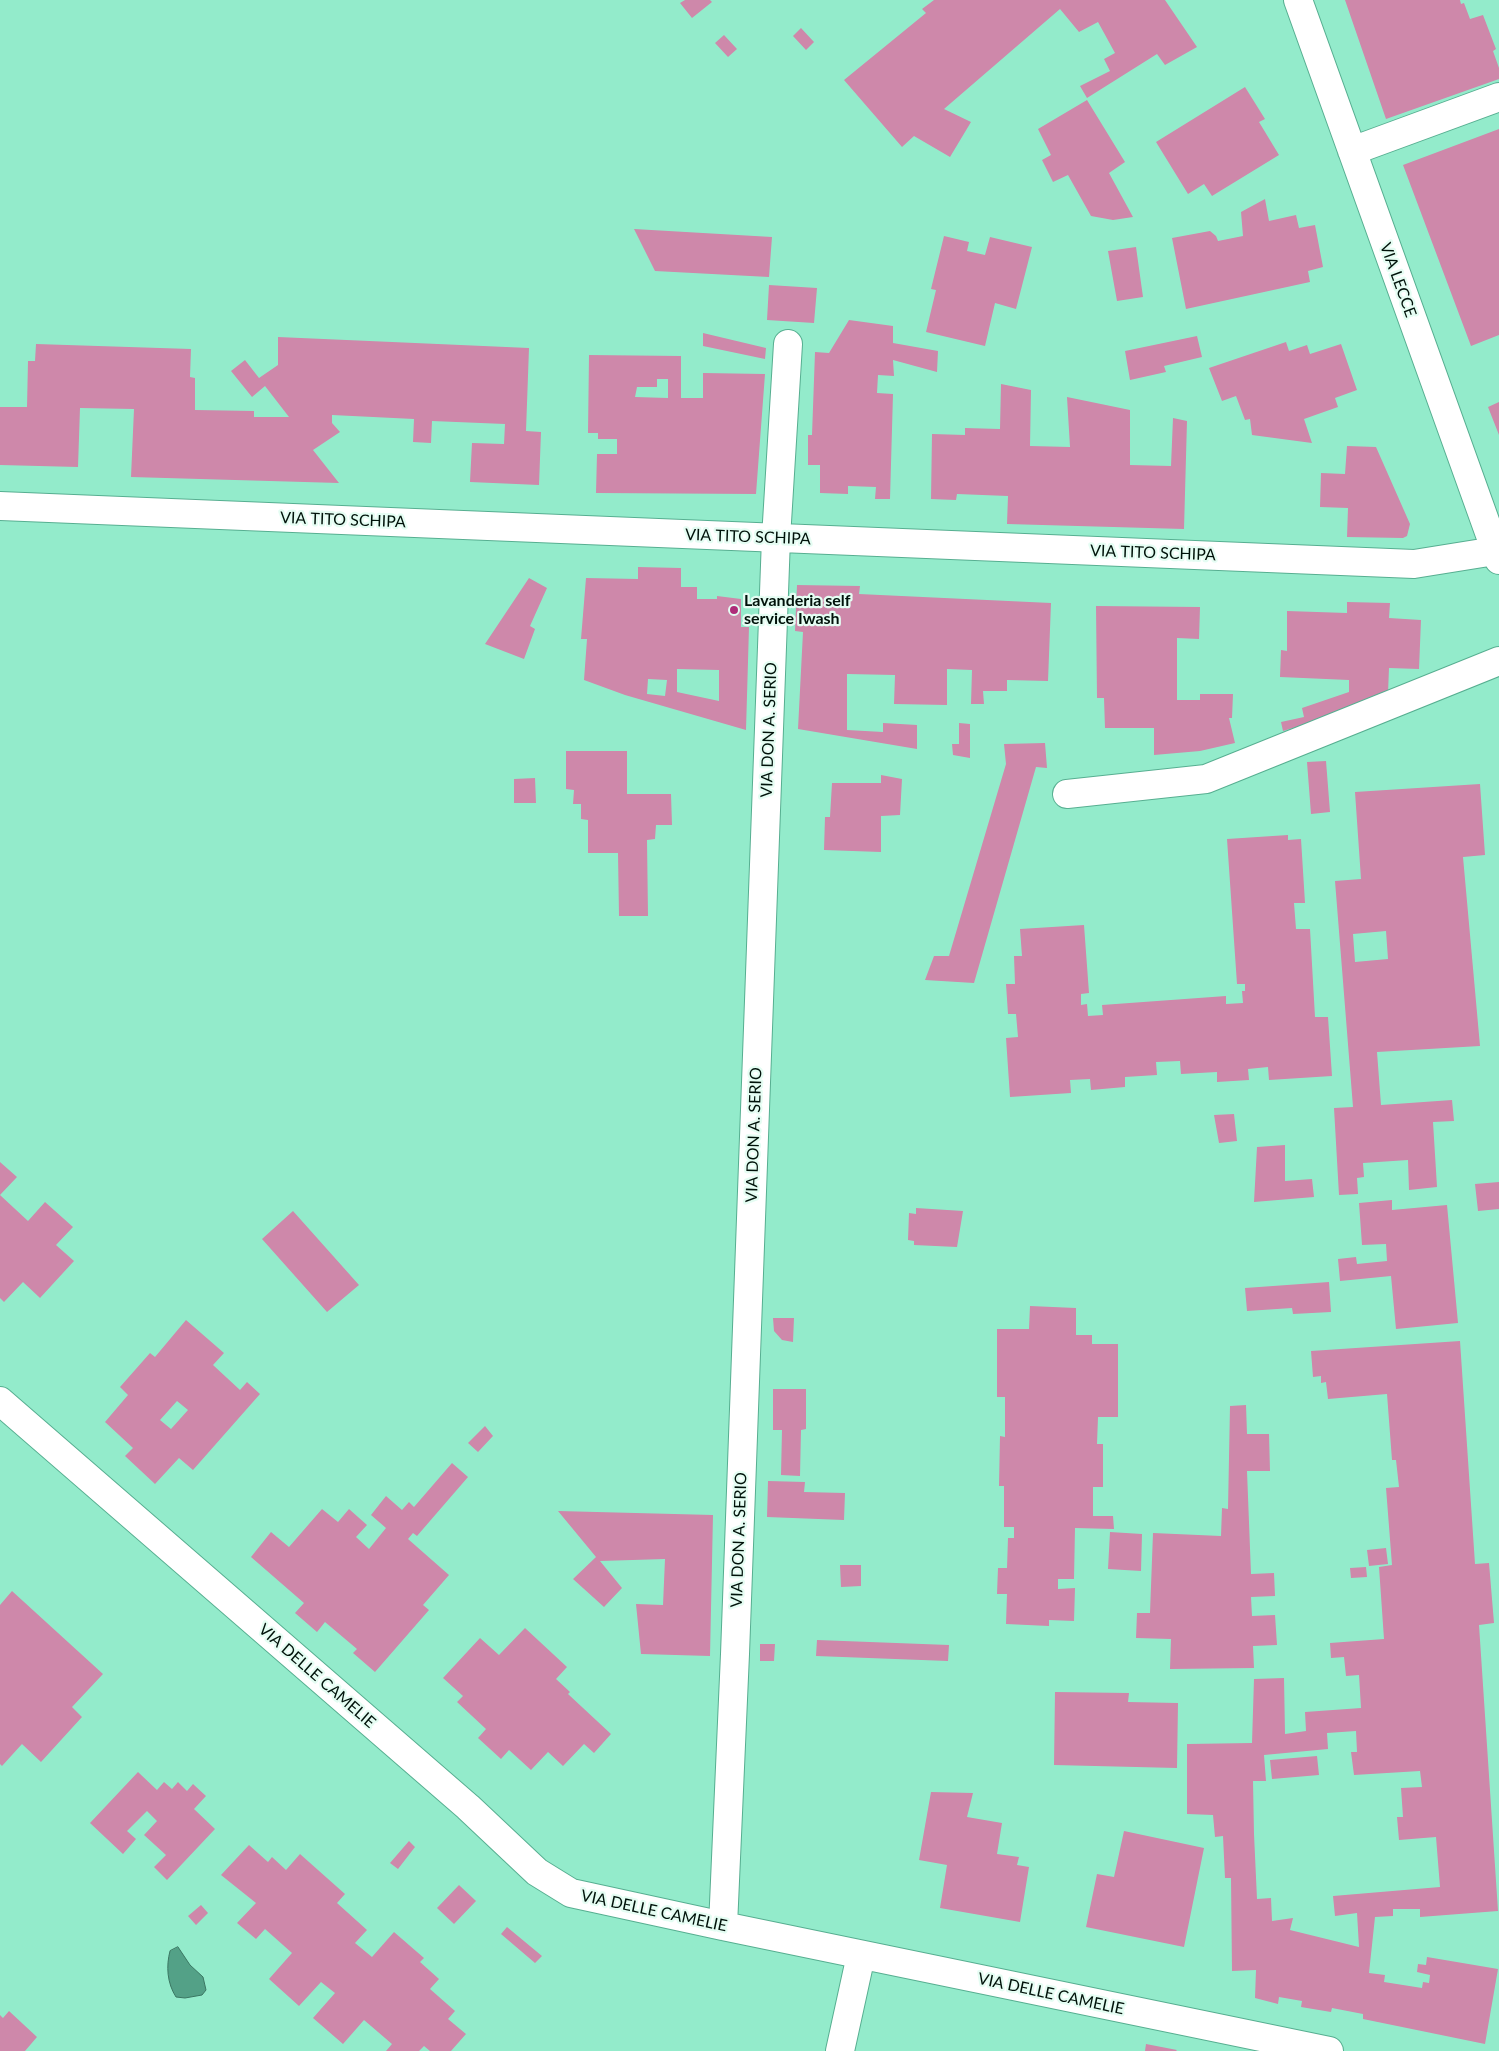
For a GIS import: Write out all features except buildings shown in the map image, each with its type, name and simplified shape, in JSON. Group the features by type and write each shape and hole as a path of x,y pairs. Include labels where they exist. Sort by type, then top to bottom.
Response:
{"street":[{"name":"VIA LECCE","path":"1298,0 1497,555"},
{"path":"1352,151 1499,96"},
{"name":"VIA DON A. SERIO","path":"723,1926 735,1654 776,538 788,344"},
{"name":"VIA TITO SCHIPA","path":"0,506 1414,564 1497,555"},
{"path":"1067,794 1206,779 1499,662"},
{"name":"VIA DELLE CAMELIE","path":"0,1401 468,1807 537,1872 571,1893 861,1955 1329,2051"},
{"path":"840,2051 861,1955"}],"shaded area":[{"path":"178,1947 190,1965 203,1977 206,1990 202,1995 185,1998 176,1997 173,1992 169,1980 168,1963 170,1951"}],"place":[{"name":"Lavanderia self service Iwash","path":"734,610"}]}
